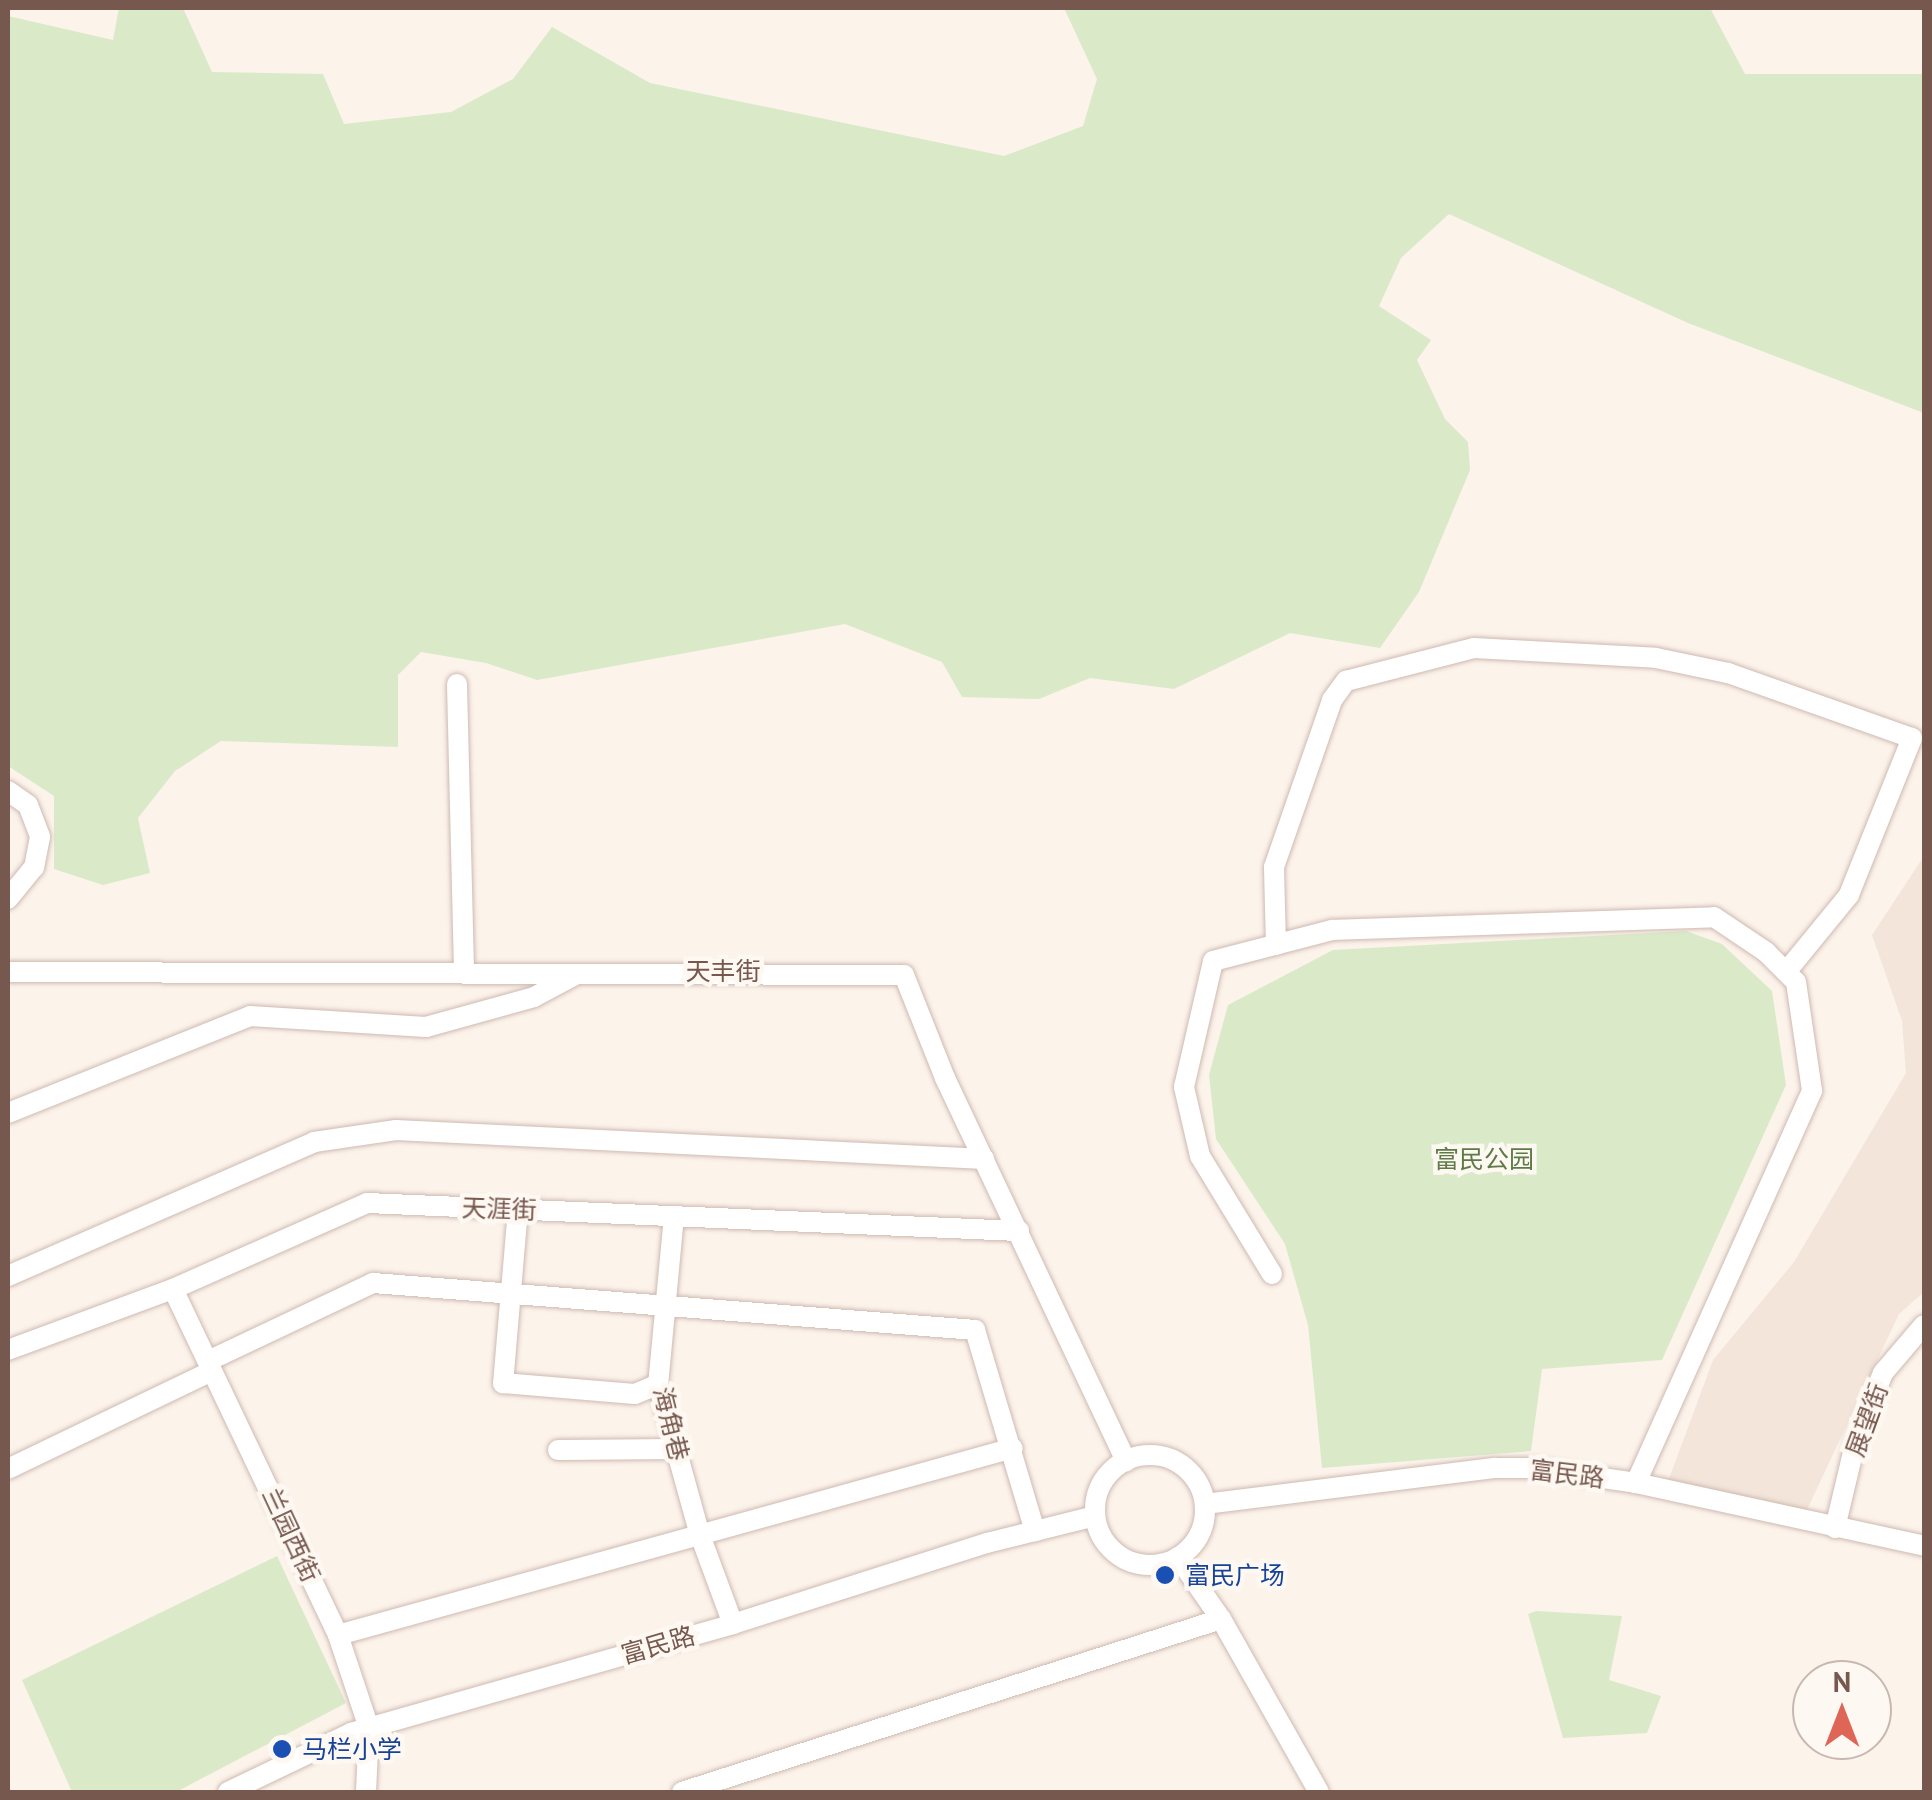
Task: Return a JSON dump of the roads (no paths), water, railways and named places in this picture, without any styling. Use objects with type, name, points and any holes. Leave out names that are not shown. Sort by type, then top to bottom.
[{"type":"street","points":[[1276,945],[1274,867],[1332,700],[1346,680],[1474,648],[1656,658],[1728,673],[1912,738],[1849,895],[1786,972]]},
{"type":"street","points":[[457,684],[464,971]]},
{"type":"street","points":[[8,791],[28,805],[40,838],[34,867],[8,899]]},
{"type":"street","points":[[1272,1274],[1200,1156],[1184,1087],[1214,961],[1332,930],[1714,917],[1766,952],[1796,982],[1812,1091],[1636,1484]]},
{"type":"street","points":[[8,1113],[250,1016],[426,1027],[534,997],[583,971]]},
{"type":"street","name":"天丰街","points":[[8,972],[904,974],[945,1078],[1126,1461]]},
{"type":"street","points":[[8,1276],[314,1142],[396,1130],[984,1158]]},
{"type":"street","name":"天涯街","points":[[8,1350],[173,1288],[367,1203],[1019,1231]]},
{"type":"street","points":[[518,1209],[503,1384],[635,1394],[658,1384]]},
{"type":"street","name":"海角巷","points":[[674,1216],[658,1384],[700,1535],[733,1624]]},
{"type":"street","points":[[8,1469],[373,1283],[975,1330],[1035,1531]]},
{"type":"street","name":"兰园西街","points":[[173,1288],[338,1635],[369,1728],[366,1792]]},
{"type":"street","name":"展望街","points":[[1835,1528],[1855,1444],[1883,1373],[1924,1325]]},
{"type":"street","points":[[338,1635],[1013,1448]]},
{"type":"street","points":[[558,1450],[676,1449]]},
{"type":"street","points":[[1160,1456],[1177,1462],[1191,1472],[1206,1504],[1200,1535],[1178,1557],[1163,1564],[1130,1561],[1104,1540],[1094,1516],[1100,1488],[1126,1461],[1160,1456]]},
{"type":"street","name":"富民路","points":[[1206,1504],[1496,1468],[1571,1471],[1924,1546]]},
{"type":"street","name":"富民路","points":[[228,1792],[369,1728],[1094,1516]]},
{"type":"street","points":[[1178,1557],[1221,1620],[1319,1792]]},
{"type":"street","points":[[682,1792],[1221,1620]]},
{"type":"place","name":"富民广场","points":[[1165,1575]]},
{"type":"place","name":"马栏小学","points":[[282,1749]]},
{"type":"park label","name":"富民公园","points":[[1484,1159]]}]
